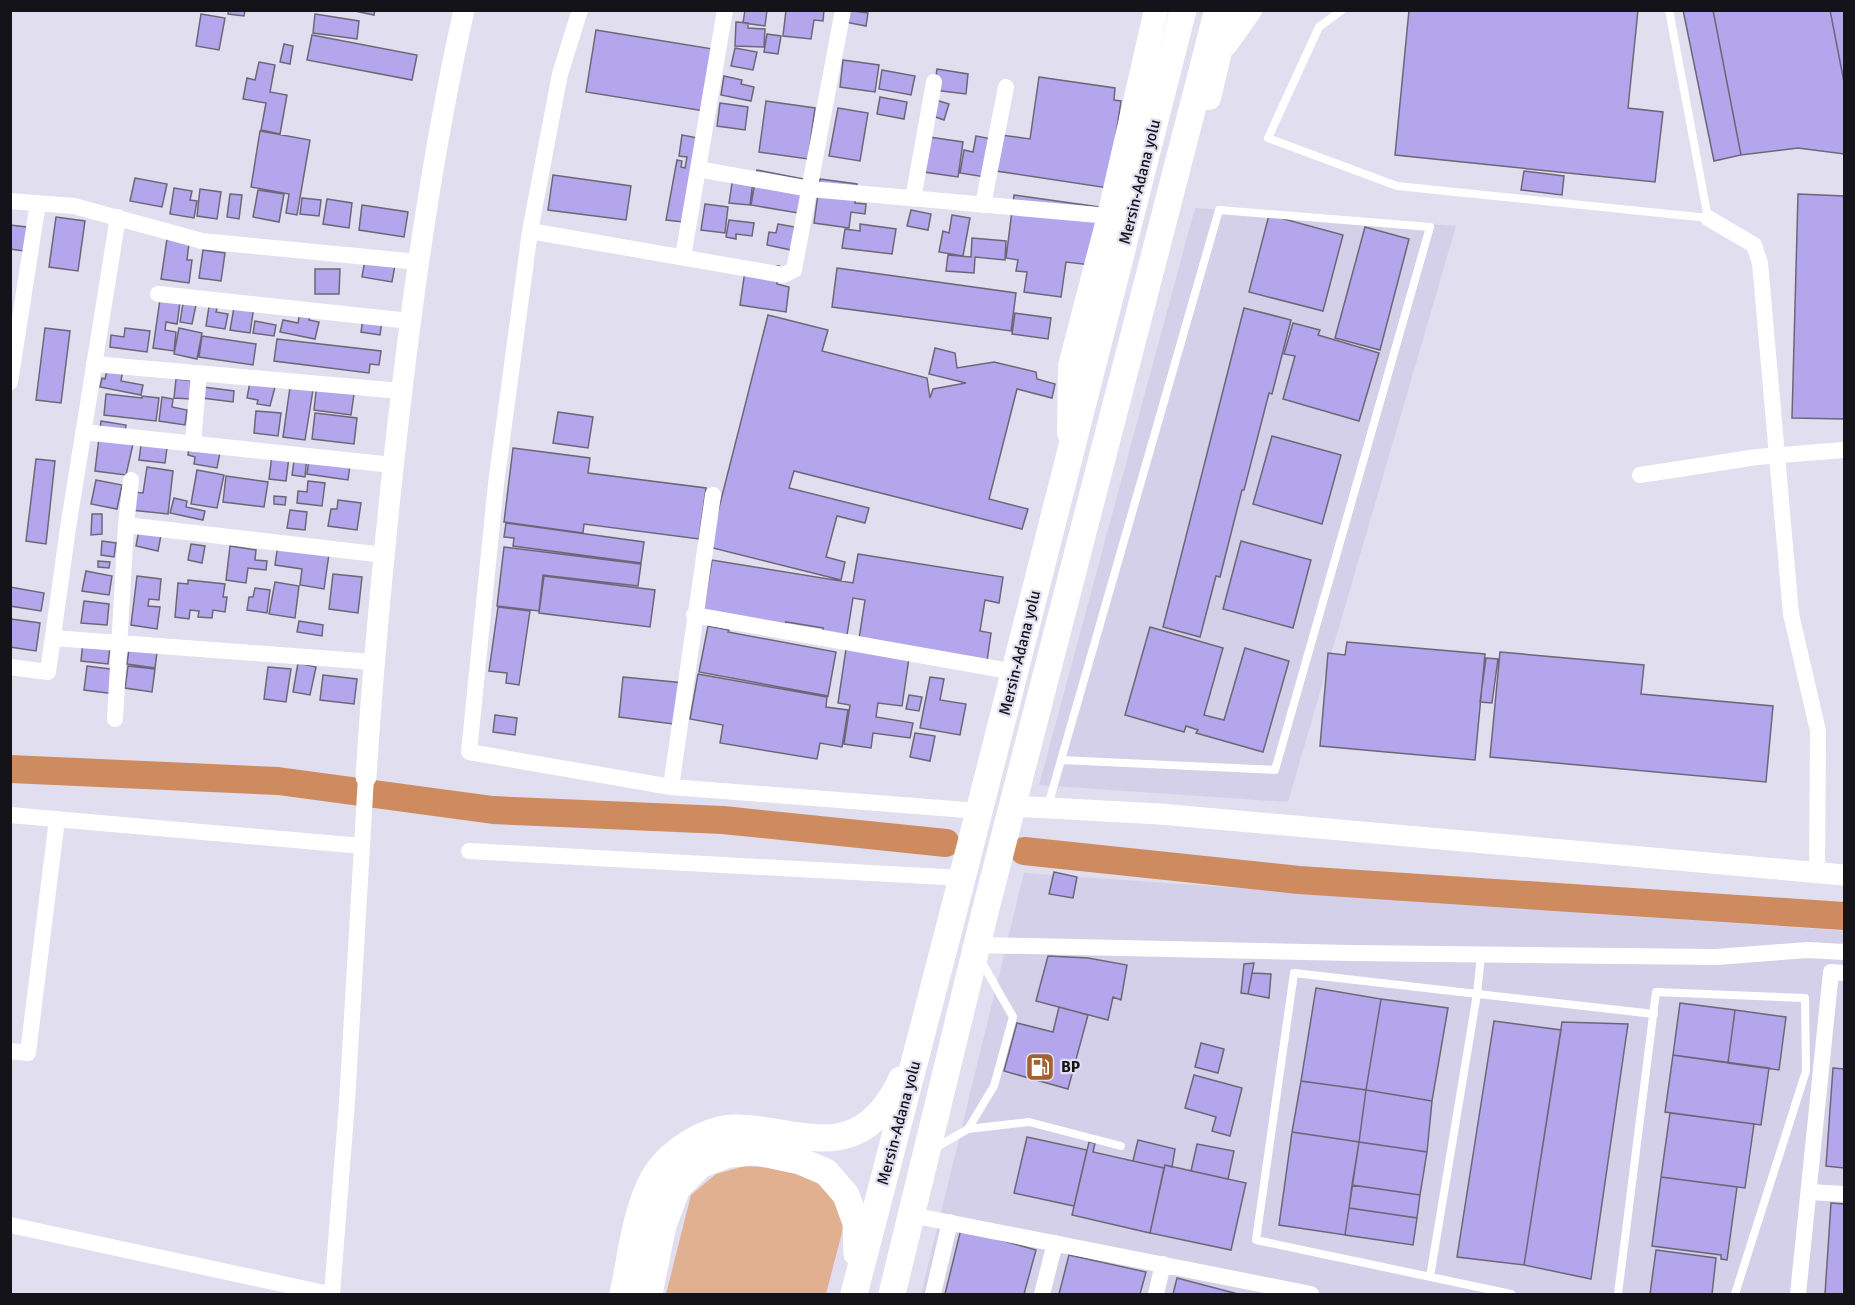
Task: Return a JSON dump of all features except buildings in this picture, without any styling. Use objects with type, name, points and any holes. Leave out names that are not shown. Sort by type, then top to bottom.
[{"type":"highway","name":"Mersin-Adana yolu","points":[[854,1294],[960,888],[1183,10]]},
{"type":"highway","name":"Mersin-Adana yolu","points":[[892,1294],[976,948],[1099,468],[1223,14]]},
{"type":"highway","points":[[623,1294],[640,1213],[653,1179],[677,1150],[704,1136],[733,1128],[830,1139],[853,1135],[877,1118],[898,1090],[917,1036],[960,888]]},
{"type":"highway","points":[[649,1294],[663,1225],[677,1188],[700,1165],[729,1154],[757,1152],[800,1161],[826,1172],[846,1195],[856,1223],[857,1254],[848,1294]]},
{"type":"main road","points":[[1069,460],[1070,366],[1109,216],[1156,10]]},
{"type":"main road","points":[[1221,51],[1251,10]]},
{"type":"main road","points":[[1099,468],[1145,345],[1221,51],[1223,14]]},
{"type":"street","points":[[10,1225],[330,1294],[347,1102],[373,662],[393,465],[418,262],[447,86],[464,10]]},
{"type":"street","points":[[580,10],[560,74],[530,231],[496,484],[469,752],[671,787],[979,811]]},
{"type":"street","points":[[683,257],[724,10]]},
{"type":"street","points":[[530,231],[783,276],[794,270],[843,10]]},
{"type":"street","points":[[913,199],[934,82]]},
{"type":"street","points":[[983,205],[1006,87]]},
{"type":"street","points":[[698,169],[810,189],[1109,216]]},
{"type":"street","points":[[10,201],[74,206],[202,241],[418,262]]},
{"type":"street","points":[[10,382],[38,203]]},
{"type":"street","points":[[10,667],[48,672],[83,432],[118,217]]},
{"type":"street","points":[[1708,218],[1754,244],[1760,262],[1791,614],[1818,731],[1817,872]]},
{"type":"street","points":[[158,294],[410,321]]},
{"type":"street","points":[[94,364],[401,391]]},
{"type":"street","points":[[193,444],[199,374]]},
{"type":"street","points":[[83,432],[393,465]]},
{"type":"street","points":[[1640,475],[1776,455],[1845,450]]},
{"type":"street","points":[[115,719],[126,525],[131,480]]},
{"type":"street","points":[[671,787],[713,495]]},
{"type":"street","points":[[126,525],[384,555]]},
{"type":"street","points":[[694,616],[1014,672]]},
{"type":"street","points":[[53,638],[373,662]]},
{"type":"street","points":[[1012,806],[1160,814],[1845,875]]},
{"type":"street","points":[[10,815],[362,846]]},
{"type":"street","points":[[10,1051],[28,1053],[57,819]]},
{"type":"street","points":[[469,851],[960,888]]},
{"type":"street","points":[[976,948],[1716,957],[1808,950],[1845,952]]},
{"type":"street","points":[[1798,1294],[1831,972],[1845,974]]},
{"type":"street","points":[[1809,1192],[1845,1194]]},
{"type":"street","points":[[911,1215],[1163,1264],[1270,1290],[1311,1294]]},
{"type":"street","points":[[933,1294],[950,1222]]},
{"type":"street","points":[[1042,1294],[1054,1243]]},
{"type":"street","points":[[1156,1294],[1163,1264]]},
{"type":"lane","points":[[1342,10],[1319,27],[1268,138],[1397,186],[1708,218],[1669,10]]},
{"type":"lane","points":[[1048,808],[1220,210],[1430,227],[1275,770],[1062,760]]},
{"type":"lane","points":[[968,1129],[994,1086],[1013,1017],[976,948]]},
{"type":"lane","points":[[1430,1277],[1477,994],[1481,955]]},
{"type":"lane","points":[[1511,1294],[1256,1240],[1294,973],[1653,1014]]},
{"type":"lane","points":[[1618,1294],[1656,992],[1805,998],[1806,1071],[1736,1294]]},
{"type":"lane","points":[[926,1153],[968,1129],[1029,1122],[1121,1146]]},
{"type":"shaded area","points":[[1195,208],[1456,226],[1288,802],[1039,785]]},
{"type":"shaded area","points":[[1024,873],[1844,931],[1844,1294],[921,1294]]},
{"type":"shaded area","points":[[745,1166],[790,1169],[830,1187],[845,1221],[826,1294],[666,1294],[691,1195],[716,1174]]},
{"type":"waterway","points":[[10,769],[278,781],[493,810],[723,820],[946,843]]},
{"type":"waterway","points":[[1024,851],[1299,880],[1844,916]]},
{"type":"place","name":"BP","points":[[1040,1067]]}]
